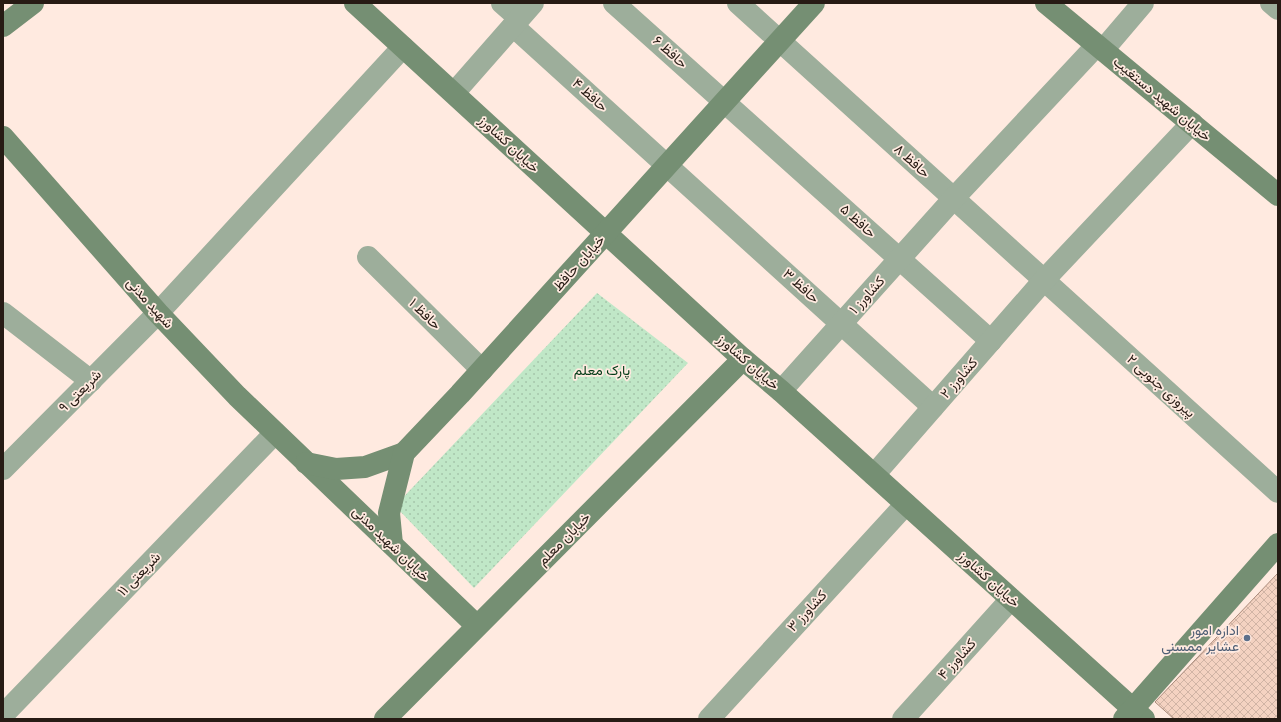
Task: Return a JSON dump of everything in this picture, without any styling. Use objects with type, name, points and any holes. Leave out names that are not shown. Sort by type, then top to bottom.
[{"type":"street","points":[[3,26],[33,3]]},
{"type":"street","name":"خیایان کشاورز","points":[[355,3],[743,359],[781,391],[1011,599],[1134,716]]},
{"type":"street","name":"حافظ ۴","points":[[502,3],[521,16],[668,165]]},
{"type":"street","name":"حافظ ۶","points":[[614,3],[725,102]]},
{"type":"street","name":"حافظ ۸","points":[[738,3],[1044,280]]},
{"type":"street","name":"خیابان حافظ","points":[[392,544],[389,513],[404,453],[482,370],[814,3]]},
{"type":"street","name":"خیایان شهید دستغیب","points":[[1046,3],[1278,195]]},
{"type":"street","name":"کشاورز ۱","points":[[781,391],[954,198],[1143,3]]},
{"type":"street","points":[[1270,3],[1278,9]]},
{"type":"street","points":[[454,93],[521,16]]},
{"type":"street","name":"شریعتی ۹","points":[[3,470],[158,313],[404,47]]},
{"type":"street","name":"حافظ ۵","points":[[725,102],[991,341]]},
{"type":"street","name":"کشاورز ۲","points":[[874,475],[1044,280],[1192,123]]},
{"type":"street","name":"شهید مدنی","points":[[3,136],[158,313],[236,396],[305,463]]},
{"type":"street","name":"حافظ ۳","points":[[668,165],[933,407]]},
{"type":"street","name":"حافظ ۱","points":[[368,257],[482,370]]},
{"type":"street","name":"پیروزی جنوبی ۲","points":[[1044,280],[1278,492]]},
{"type":"street","points":[[3,313],[91,381]]},
{"type":"street","name":"خیابان معلم","points":[[385,719],[743,359]]},
{"type":"street","name":"شریعتی ۱۱","points":[[3,715],[274,433]]},
{"type":"street","points":[[305,463],[336,469],[365,467],[404,453]]},
{"type":"street","name":"خیابان شهید مدنی","points":[[305,463],[477,626]]},
{"type":"street","name":"کشاورز ۳","points":[[709,719],[906,504]]},
{"type":"street","points":[[1134,716],[1278,544]]},
{"type":"street","name":"کشاورز ۴","points":[[904,719],[1011,599]]},
{"type":"green space","name":"پارک معلم","points":[[597,293],[688,363],[474,588],[395,506]]},
{"type":"building","name":"اداره امور عشایر ممسنی","points":[[1278,573],[1278,719],[1174,719],[1155,702]]},
{"type":"place","name":"اداره امور عشایر ممسنی","points":[[1247,638]]}]
